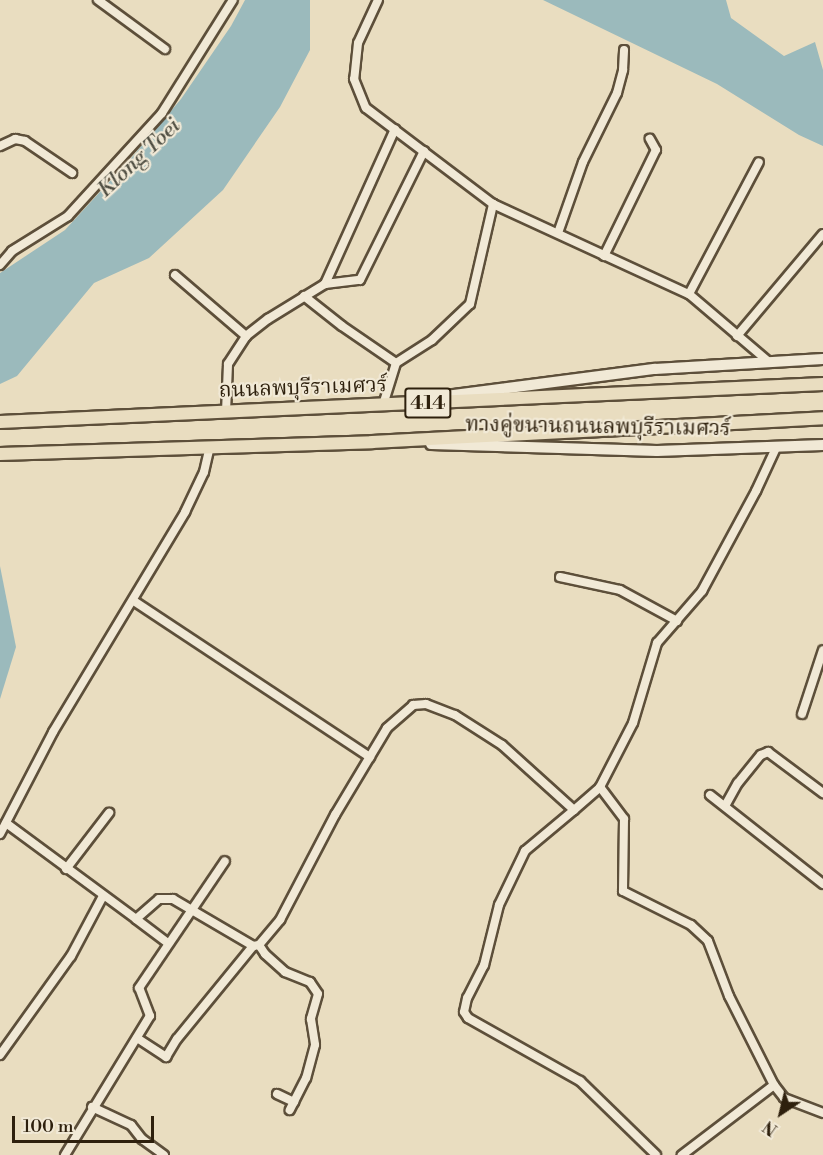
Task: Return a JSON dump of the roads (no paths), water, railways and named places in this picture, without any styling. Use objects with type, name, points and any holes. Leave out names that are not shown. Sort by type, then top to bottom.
[{"type":"main road","name":"ทางคู่ขนานถนนลพบุรีราเมศวร์","points":[[383,405],[656,369],[823,358]]},
{"type":"main road","name":"ถนนลพบุรีราเมศวร์","points":[[0,422],[823,384]]},
{"type":"main road","name":"414","points":[[0,454],[372,442],[823,418]]},
{"type":"main road","name":"ทางคู่ขนานถนนลพบุรีราเมศวร์","points":[[372,442],[657,451],[823,444]]},
{"type":"street","points":[[98,0],[165,49]]},
{"type":"street","points":[[0,265],[12,251],[68,216],[81,204],[162,113],[233,0]]},
{"type":"street","points":[[378,0],[358,43],[354,79],[366,108],[494,204],[689,294],[769,362]]},
{"type":"street","points":[[558,233],[583,162],[617,93],[623,70],[624,50]]},
{"type":"street","points":[[325,284],[395,129]]},
{"type":"street","points":[[0,146],[15,139],[25,141],[72,173]]},
{"type":"street","points":[[604,256],[656,150],[650,139]]},
{"type":"street","points":[[226,412],[228,364],[246,336],[325,284],[360,280],[424,151]]},
{"type":"street","points":[[689,294],[759,162]]},
{"type":"street","points":[[383,405],[396,363],[432,340],[470,304],[494,204]]},
{"type":"street","points":[[737,336],[823,234]]},
{"type":"street","points":[[175,275],[246,336]]},
{"type":"street","points":[[304,296],[342,326],[396,363]]},
{"type":"street","points":[[0,834],[53,732],[134,601],[162,548],[185,512],[204,472],[210,447]]},
{"type":"street","points":[[656,1155],[580,1081],[468,1018],[464,1012],[467,998],[484,965],[498,905],[525,851],[600,787],[633,723],[657,643],[702,591],[756,491],[776,447]]},
{"type":"street","points":[[560,577],[620,590],[677,621]]},
{"type":"street","points":[[134,601],[370,757]]},
{"type":"street","points":[[802,714],[823,650]]},
{"type":"street","points":[[137,1038],[166,1057],[177,1039],[280,920],[387,728],[413,705],[426,704],[455,715],[502,745],[574,810]]},
{"type":"street","points":[[725,806],[746,773],[761,755],[768,752],[823,793]]},
{"type":"street","points":[[600,787],[624,819],[623,891],[691,925],[708,941],[729,996],[774,1085],[784,1098],[823,1113]]},
{"type":"street","points":[[710,795],[823,885]]},
{"type":"street","points":[[66,868],[109,813]]},
{"type":"street","points":[[6,823],[168,943]]},
{"type":"street","points":[[65,1155],[92,1107],[150,1016],[140,988],[225,861]]},
{"type":"street","points":[[0,1055],[71,956],[103,896]]},
{"type":"street","points":[[136,919],[159,899],[173,899],[256,945],[285,972],[310,982],[318,994],[311,1019],[315,1045],[306,1078],[292,1106],[278,1094]]},
{"type":"street","points":[[682,1155],[774,1085]]},
{"type":"street","points":[[92,1107],[131,1125],[142,1139],[164,1155]]},
{"type":"water","name":"Klong Toei","points":[[245,0],[310,0],[310,50],[280,107],[223,190],[149,258],[94,283],[17,376],[0,384],[0,273],[65,230],[132,157],[181,99],[231,26]]},
{"type":"water","points":[[543,0],[726,0],[731,18],[784,56],[815,42],[823,70],[823,146],[799,135],[717,84]]},
{"type":"water","points":[[0,566],[16,647],[0,699]]}]
